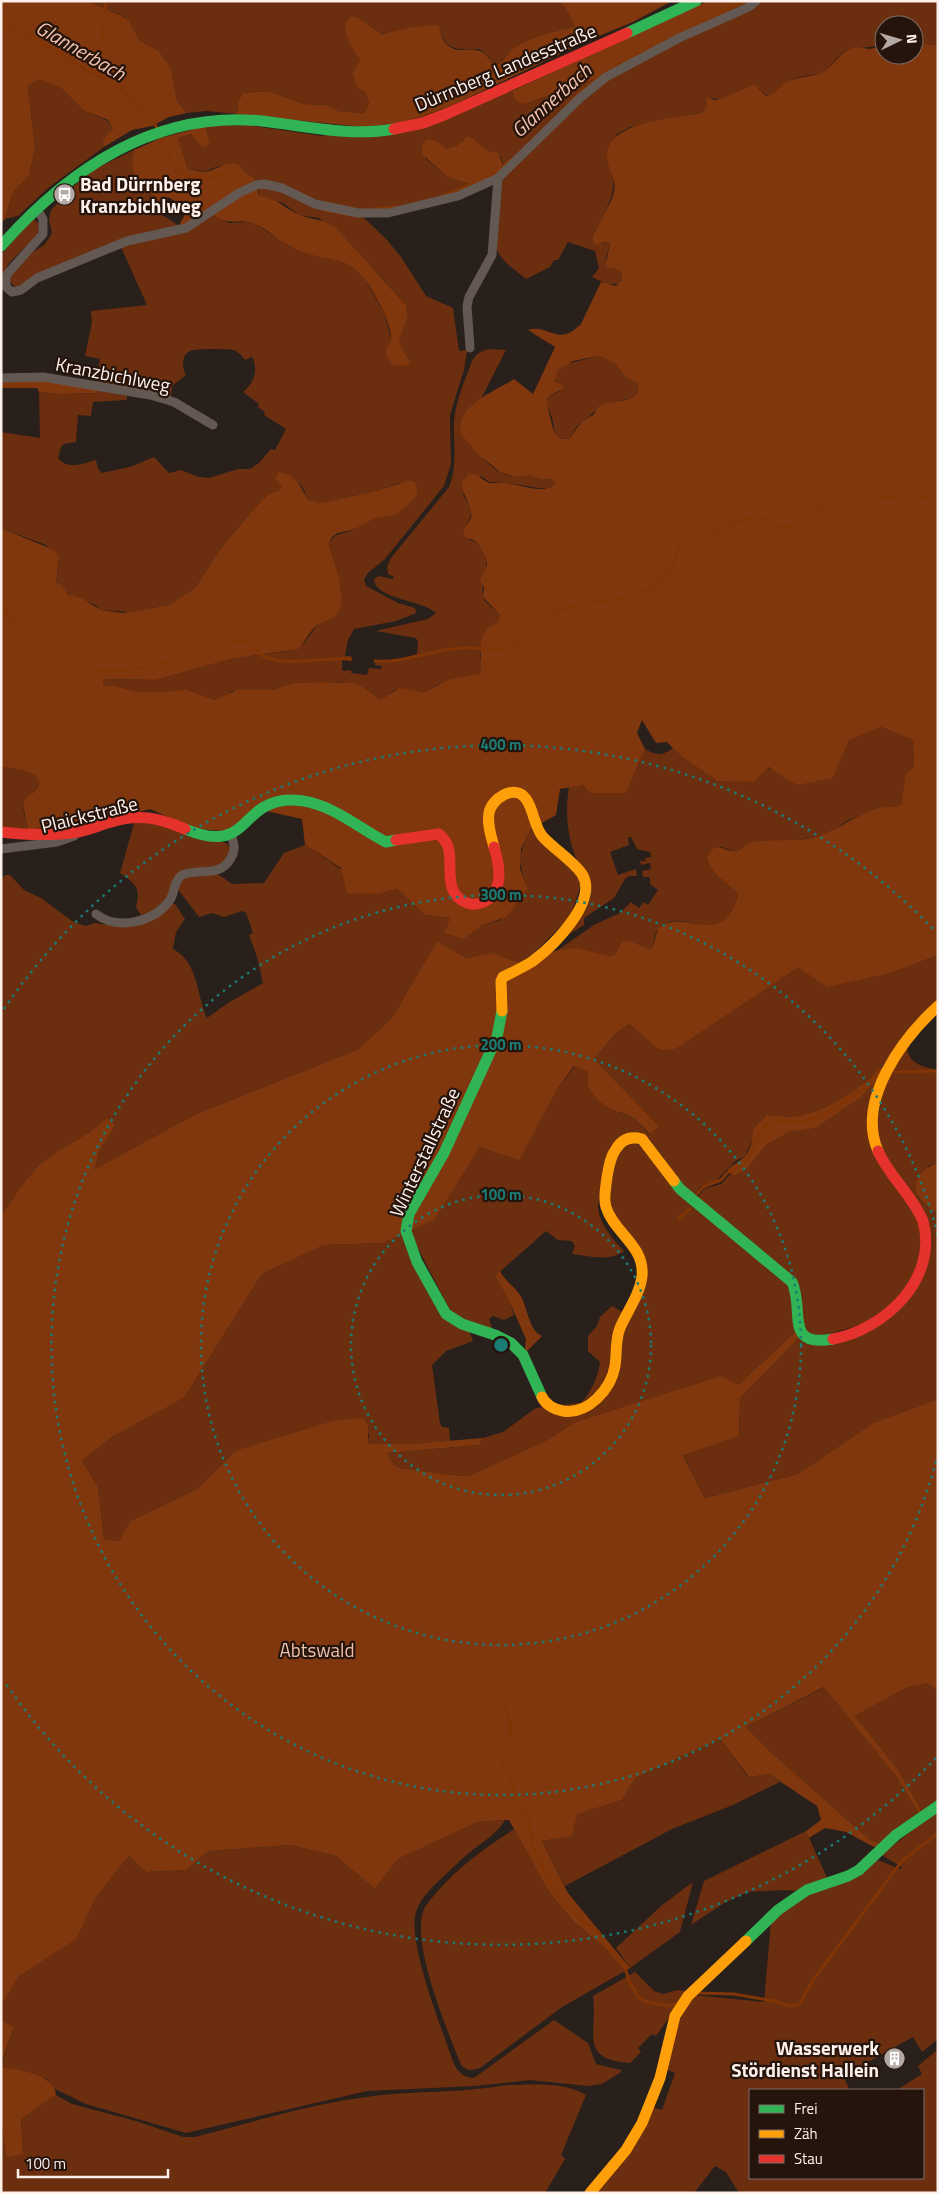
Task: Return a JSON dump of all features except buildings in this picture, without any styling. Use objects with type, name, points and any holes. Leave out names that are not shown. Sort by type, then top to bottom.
[{"type":"street","name":"Dürrnberg Landesstraße","points":[[1,246],[37,209],[78,174],[103,158],[157,133],[195,122],[224,119],[259,121],[339,133],[366,133],[413,125],[435,118],[516,84],[696,1]]},
{"type":"street","points":[[37,209],[43,219],[43,234],[8,273],[6,287],[12,292],[21,290],[37,278],[127,241],[186,228],[239,193],[256,185],[264,184],[282,188],[315,204],[358,213],[388,213],[458,196],[498,178],[580,98],[606,77],[637,59],[749,7],[756,1]]},
{"type":"street","points":[[470,348],[467,306],[469,296],[492,255],[498,178]]},
{"type":"street","name":"Kranzbichlweg","points":[[1,378],[43,377],[150,395],[174,402],[213,425]]},
{"type":"street","name":"Winterstallstraße","points":[[231,835],[264,807],[277,800],[291,799],[337,812],[386,842],[439,834],[446,840],[448,846],[449,876],[454,892],[466,902],[482,904],[495,893],[501,875],[490,836],[489,812],[500,796],[514,792],[526,798],[541,836],[582,874],[585,880],[586,896],[583,904],[568,925],[541,955],[520,969],[503,977],[500,981],[502,1014],[491,1053],[444,1153],[409,1214],[406,1226],[407,1240],[411,1250],[435,1298],[446,1314],[462,1324],[511,1342],[523,1355],[545,1403],[564,1411],[583,1407],[592,1402],[605,1390],[615,1365],[620,1326],[640,1286],[642,1275],[641,1259],[634,1247],[614,1224],[605,1200],[608,1168],[612,1155],[617,1146],[627,1138],[637,1137],[645,1141],[680,1190],[792,1282],[798,1296],[800,1332],[807,1339],[817,1341],[832,1339],[864,1328],[890,1315],[906,1300],[920,1277],[926,1261],[928,1240],[926,1230],[912,1199],[877,1150],[874,1121],[879,1094],[889,1065],[911,1035],[938,1006]]},
{"type":"street","name":"Plaickstraße","points":[[1,849],[80,831],[129,817],[144,816],[160,819],[202,835],[217,837],[231,835]]},
{"type":"street","name":"Plaickstraße","points":[[1,832],[52,838]]},
{"type":"street","points":[[96,914],[105,920],[118,923],[135,922],[151,916],[170,899],[175,884],[182,875],[212,872],[226,865],[234,850],[231,835]]},
{"type":"street","points":[[590,2193],[626,2150],[642,2123],[664,2063],[675,2016],[692,1992],[760,1925],[791,1900],[807,1890],[848,1876],[859,1870],[896,1835],[938,1806]]},
{"type":"shaded area","points":[[89,1],[559,1],[566,9],[575,27],[545,34],[523,42],[515,47],[501,62],[493,66],[489,57],[479,49],[460,49],[449,45],[445,42],[440,29],[423,27],[396,33],[380,33],[357,17],[347,20],[347,34],[360,59],[369,103],[364,113],[338,111],[326,105],[304,104],[268,91],[243,93],[238,102],[237,114],[207,111],[187,113],[177,101],[171,68],[159,51],[139,40],[127,18]]},
{"type":"shaded area","points":[[760,1],[938,1],[938,45],[924,44],[924,15],[874,15],[874,46],[856,48],[840,54],[829,68],[823,72],[792,80],[767,96],[752,85],[720,99],[707,98],[707,109],[703,112],[630,127],[617,134],[607,162],[613,181],[611,198],[595,231],[601,244],[610,243],[606,259],[622,273],[622,281],[620,284],[606,284],[592,277],[599,268],[595,251],[568,242],[558,260],[554,260],[550,267],[526,279],[509,265],[496,248],[502,182],[505,173],[579,101],[608,78]]},
{"type":"shaded area","points":[[40,78],[61,88],[84,111],[108,121],[113,129],[104,140],[104,147],[48,188],[18,216],[5,219],[13,192],[29,176],[35,148],[28,86]]},
{"type":"shaded area","points":[[598,78],[504,167],[501,157],[480,147],[475,140],[464,139],[456,146],[425,158],[447,177],[476,186],[401,208],[376,210],[337,206],[275,188],[219,166],[203,172],[192,169],[188,170],[178,138],[191,134],[201,146],[210,142],[205,126],[248,125],[322,136],[512,91],[530,102]]},
{"type":"shaded area","points":[[134,150],[132,159],[135,175],[144,188],[164,203],[159,213],[181,227],[147,232],[17,287],[14,286],[10,281],[12,273],[30,254],[44,245],[52,233],[49,219],[51,210],[87,173]]},
{"type":"shaded area","points":[[265,187],[363,217],[387,240],[401,257],[426,296],[453,308],[459,351],[467,350],[464,370],[450,415],[451,464],[444,486],[385,559],[368,573],[364,580],[366,586],[398,603],[415,608],[416,613],[396,621],[354,629],[348,640],[345,656],[351,656],[350,667],[350,661],[342,660],[342,671],[351,670],[351,673],[367,675],[369,668],[381,669],[382,666],[375,665],[376,660],[397,660],[417,654],[418,642],[416,638],[376,631],[428,619],[436,613],[421,605],[391,596],[376,586],[374,579],[378,576],[393,579],[394,577],[388,574],[387,567],[391,558],[449,487],[454,463],[455,413],[472,361],[482,351],[491,349],[506,350],[481,399],[474,403],[465,438],[498,471],[513,476],[528,475],[551,479],[555,483],[548,488],[538,488],[489,482],[481,476],[463,494],[471,511],[468,523],[464,528],[470,540],[477,542],[486,558],[486,570],[482,575],[483,597],[500,615],[500,619],[480,655],[483,669],[481,673],[439,684],[424,692],[396,689],[379,699],[363,687],[340,682],[292,683],[273,690],[232,691],[227,696],[215,700],[185,689],[166,692],[139,692],[103,685],[103,681],[106,679],[156,680],[231,659],[293,650],[304,643],[319,623],[337,614],[341,589],[329,544],[331,540],[369,520],[393,514],[407,506],[400,483],[379,490],[321,503],[308,498],[299,483],[285,474],[279,482],[281,485],[280,490],[269,493],[251,512],[219,551],[195,588],[169,605],[129,612],[101,610],[94,604],[72,597],[56,582],[59,561],[46,545],[1,528],[1,432],[40,438],[39,392],[59,394],[97,393],[100,389],[127,396],[127,400],[93,402],[91,416],[78,415],[76,442],[64,444],[61,447],[58,458],[62,462],[76,465],[96,460],[98,469],[102,473],[130,467],[154,457],[169,473],[181,470],[199,477],[209,478],[238,469],[250,469],[259,463],[271,449],[275,450],[286,429],[264,415],[265,412],[258,407],[259,404],[243,392],[253,380],[254,362],[252,357],[245,360],[239,353],[233,350],[198,349],[187,353],[183,362],[186,375],[172,386],[171,398],[96,383],[100,359],[85,356],[92,322],[91,311],[147,305],[121,247],[213,215],[229,223],[246,222],[256,224],[290,247],[333,259],[348,265],[362,274],[384,313],[391,338],[390,345],[388,346],[409,359],[399,342],[408,314],[406,305],[380,276],[319,218],[299,215],[283,203],[259,196],[258,189]]},
{"type":"shaded area","points":[[31,220],[35,220],[40,225],[37,235],[9,263],[1,279],[1,255]]},
{"type":"shaded area","points":[[599,356],[614,363],[627,378],[637,383],[636,394],[631,398],[603,405],[577,426],[569,439],[559,437],[555,433],[547,405],[550,396],[560,391],[555,378],[558,370],[566,364]]},
{"type":"shaded area","points":[[881,727],[913,740],[914,766],[905,777],[901,806],[876,808],[847,821],[829,833],[810,838],[779,842],[751,842],[734,851],[721,847],[707,857],[708,862],[719,877],[737,892],[737,897],[732,910],[724,920],[716,924],[670,922],[657,930],[653,947],[649,949],[628,940],[622,943],[615,954],[610,956],[558,950],[594,925],[620,913],[631,902],[639,908],[644,902],[648,905],[658,890],[650,884],[650,877],[643,877],[642,871],[651,869],[650,863],[641,865],[640,861],[646,861],[645,858],[651,857],[650,852],[637,849],[631,837],[628,837],[629,845],[610,852],[618,875],[636,869],[637,876],[629,876],[625,879],[614,898],[584,918],[584,925],[568,935],[582,916],[591,894],[589,880],[577,860],[569,833],[567,805],[569,787],[584,785],[626,793],[645,749],[659,754],[666,753],[673,748],[680,755],[833,778],[849,739]]},
{"type":"shaded area","points":[[1,767],[27,772],[37,779],[39,784],[36,790],[27,797],[24,804],[24,814],[28,830],[1,828]]},
{"type":"shaded area","points":[[135,820],[226,843],[230,847],[230,853],[222,865],[191,872],[155,909],[141,915],[136,907],[138,895],[136,887],[120,873]]},
{"type":"shaded area","points":[[531,829],[541,842],[576,873],[581,885],[570,917],[522,965],[491,953],[466,958],[437,941],[392,1018],[357,1050],[194,1115],[95,1169],[99,1151],[116,1125],[107,1118],[39,1165],[1,1216],[1,880],[5,875],[10,875],[24,890],[41,898],[72,921],[85,926],[96,923],[120,927],[170,904],[175,904],[185,919],[176,932],[173,949],[188,962],[196,980],[207,1018],[228,1003],[263,983],[257,957],[249,935],[253,933],[246,913],[242,911],[224,917],[212,913],[199,917],[177,888],[184,878],[218,874],[232,884],[264,883],[284,853],[305,845],[378,894],[397,889],[425,915],[450,918],[464,939],[481,926],[500,920],[528,889],[520,859]]},
{"type":"shaded area","points":[[938,955],[938,1002],[893,1055],[859,1087],[840,1100],[820,1110],[793,1117],[767,1115],[753,1129],[753,1138],[745,1156],[734,1162],[716,1181],[700,1187],[693,1198],[648,1137],[622,1137],[604,1183],[598,1207],[604,1225],[624,1251],[606,1257],[572,1254],[575,1246],[572,1241],[558,1240],[546,1231],[495,1276],[510,1303],[514,1315],[504,1320],[493,1316],[489,1319],[493,1331],[453,1316],[409,1231],[434,1219],[480,1147],[556,1091],[575,1066],[588,1072],[620,1113],[634,1118],[649,1134],[659,1126],[594,1059],[616,1033],[629,1024],[659,1050],[710,1025],[798,966],[894,972]]},
{"type":"shaded area","points":[[907,1047],[910,1057],[918,1064],[938,1070],[938,1162],[928,1166],[918,1197],[928,1208],[938,1212],[938,1399],[873,1423],[798,1474],[705,1498],[683,1454],[739,1436],[740,1398],[799,1338],[805,1343],[895,1314],[932,1243],[884,1160],[876,1129],[884,1085]]},
{"type":"shaded area","points":[[882,1075],[871,1134],[915,1209],[925,1250],[907,1294],[873,1321],[815,1338],[803,1328],[800,1292],[696,1199],[704,1189],[721,1184],[731,1173],[734,1176],[748,1168],[766,1145],[789,1132],[816,1128],[860,1098]]},
{"type":"shaded area","points":[[631,1143],[641,1145],[791,1286],[796,1331],[738,1385],[620,1408],[575,1422],[549,1439],[471,1475],[461,1476],[399,1468],[394,1465],[387,1453],[479,1445],[483,1438],[503,1432],[536,1408],[597,1401],[620,1340],[646,1280],[608,1199],[618,1152]]},
{"type":"shaded area","points":[[403,1234],[432,1298],[469,1330],[473,1341],[446,1351],[432,1365],[440,1423],[442,1427],[449,1428],[450,1441],[410,1444],[368,1444],[369,1434],[235,1451],[197,1489],[130,1521],[119,1541],[104,1539],[98,1487],[82,1461],[112,1437],[184,1398],[262,1274],[324,1245],[383,1243]]},
{"type":"shaded area","points":[[612,1306],[624,1313],[613,1357],[601,1389],[580,1404],[593,1385],[598,1374],[600,1362],[588,1351],[588,1336],[597,1326],[600,1317]]},
{"type":"shaded area","points":[[927,1683],[938,1692],[938,1803],[922,1812],[899,1771],[855,1716],[906,1688]]},
{"type":"shaded area","points":[[825,1687],[896,1776],[919,1814],[883,1844],[870,1840],[772,1753],[746,1727]]},
{"type":"shaded area","points":[[720,1739],[748,1777],[769,1774],[780,1782],[733,1805],[672,1829],[565,1886],[542,1841],[571,1836],[576,1814],[622,1800],[635,1778]]},
{"type":"shaded area","points":[[938,1810],[938,2039],[922,2052],[913,2037],[843,2076],[850,2089],[749,2089],[749,2179],[924,2179],[924,2089],[899,2089],[922,2074],[918,2066],[938,2049],[938,2193],[739,2193],[726,2172],[715,2166],[694,2193],[595,2193],[652,2107],[662,2110],[675,2073],[665,2069],[675,2028],[694,1995],[764,2002],[771,1921],[784,1908],[878,1860],[900,1869],[902,1867],[881,1855]]},
{"type":"shaded area","points":[[505,1820],[493,1834],[463,1858],[433,1886],[421,1901],[416,1912],[416,1943],[426,1984],[452,2059],[460,2073],[474,2078],[554,2020],[588,2043],[596,2064],[621,2070],[621,2072],[602,2084],[588,2086],[530,2080],[475,2086],[367,2091],[186,2133],[86,2104],[55,2089],[47,2079],[1,2066],[14,2027],[1,2020],[1,2007],[18,1977],[75,1939],[95,1899],[129,1856],[148,1872],[186,1870],[209,1851],[290,1845],[336,1856],[375,1889],[398,1859],[478,1822]]},
{"type":"shaded area","points":[[514,1829],[549,1892],[573,1921],[603,1946],[625,1971],[562,2007],[480,2068],[469,2070],[461,2065],[439,2009],[425,1962],[421,1922],[425,1907],[454,1874]]},
{"type":"shaded area","points":[[806,1831],[828,1880],[798,1891],[748,1892],[724,1903],[691,1925],[704,1881]]},
{"type":"shaded area","points":[[693,1882],[680,1932],[630,1968],[616,1948],[661,1906]]},
{"type":"shaded area","points":[[635,1972],[654,1991],[663,1994],[677,1990],[688,1991],[656,2036],[652,2034],[638,2048],[641,2052],[630,2063],[614,2061],[603,2056],[597,2050],[594,2042],[593,1996]]},
{"type":"shaded area","points":[[537,2084],[558,2086],[586,2095],[561,2155],[565,2159],[545,2193],[1,2193],[1,2118],[6,2158],[23,2155],[21,2119],[56,2095],[72,2104],[136,2121],[183,2137],[195,2137],[338,2101],[396,2094],[469,2090],[507,2085]]},
{"type":"green space","points":[[1,1],[89,1],[128,19],[139,40],[159,51],[171,68],[177,101],[187,113],[169,117],[152,126],[132,130],[104,147],[103,140],[113,129],[108,120],[84,111],[61,88],[39,79],[28,86],[35,148],[29,176],[13,192],[5,219],[1,223]]},
{"type":"green space","points":[[559,1],[672,1],[633,22],[594,38],[453,105],[404,122],[362,127],[237,114],[238,102],[243,93],[268,91],[304,104],[326,105],[338,111],[364,113],[369,103],[366,92],[357,87],[353,73],[360,59],[346,32],[347,22],[350,17],[357,17],[383,34],[413,27],[436,25],[439,27],[444,41],[450,47],[482,52],[494,66],[523,42],[545,34],[575,27],[566,9]]},
{"type":"green space","points":[[708,1],[751,1],[652,47],[598,78],[530,102],[522,104],[516,100],[512,91]]},
{"type":"green space","name":"Abtswald","points":[[924,44],[938,45],[938,955],[894,972],[827,987],[798,967],[675,1049],[659,1050],[629,1024],[616,1033],[594,1059],[659,1126],[650,1134],[634,1118],[607,1107],[598,1100],[588,1087],[588,1072],[574,1066],[556,1091],[519,1160],[480,1147],[434,1220],[383,1243],[324,1245],[262,1274],[184,1398],[112,1437],[82,1461],[98,1487],[104,1539],[119,1541],[130,1521],[197,1489],[235,1451],[333,1421],[359,1418],[365,1420],[368,1425],[368,1444],[410,1444],[483,1438],[479,1445],[387,1453],[394,1465],[399,1468],[461,1476],[471,1475],[549,1439],[575,1422],[722,1376],[738,1385],[796,1331],[799,1338],[740,1398],[739,1436],[683,1455],[705,1498],[798,1474],[873,1423],[938,1399],[938,1692],[927,1683],[906,1688],[855,1716],[899,1771],[922,1812],[919,1814],[896,1776],[824,1687],[746,1727],[772,1753],[870,1840],[883,1844],[874,1847],[846,1832],[825,1828],[809,1838],[806,1831],[821,1820],[817,1806],[769,1774],[749,1777],[720,1739],[635,1778],[622,1800],[577,1814],[572,1836],[542,1841],[568,1893],[630,1968],[625,1971],[603,1946],[573,1921],[549,1892],[509,1820],[505,1820],[478,1822],[398,1859],[375,1889],[336,1856],[290,1845],[209,1851],[186,1870],[147,1872],[129,1856],[95,1899],[76,1939],[18,1977],[1,2007],[1,1216],[33,1171],[45,1160],[92,1130],[107,1118],[116,1125],[99,1151],[95,1169],[194,1115],[357,1050],[392,1018],[437,941],[466,958],[491,953],[519,963],[558,950],[576,948],[610,956],[615,954],[622,942],[628,940],[649,949],[653,947],[658,928],[667,923],[677,921],[707,925],[716,924],[724,919],[732,910],[737,892],[711,868],[707,857],[714,848],[736,851],[751,842],[811,838],[819,836],[874,809],[901,806],[905,776],[914,766],[913,740],[881,727],[849,740],[833,778],[797,785],[768,767],[754,782],[718,781],[680,755],[667,742],[656,743],[642,720],[637,733],[645,749],[626,793],[590,793],[584,785],[560,789],[556,815],[531,829],[521,849],[520,869],[528,889],[506,917],[481,926],[464,939],[445,933],[450,918],[425,915],[397,889],[378,894],[347,893],[341,868],[305,845],[302,819],[266,811],[226,831],[195,829],[150,809],[103,821],[28,830],[24,801],[36,790],[39,784],[37,779],[27,772],[1,767],[1,528],[54,550],[59,558],[56,582],[69,595],[81,598],[101,610],[123,613],[169,605],[195,588],[219,551],[251,512],[269,493],[280,490],[281,485],[275,479],[279,472],[295,479],[309,500],[321,503],[413,481],[416,485],[417,495],[407,506],[394,515],[373,519],[355,529],[338,533],[332,537],[329,544],[340,581],[340,609],[335,616],[315,627],[298,649],[231,659],[156,680],[106,679],[103,681],[103,685],[139,692],[166,692],[185,689],[215,700],[237,690],[273,690],[292,683],[353,683],[363,687],[379,699],[399,688],[424,692],[448,680],[481,673],[481,640],[487,629],[498,622],[500,615],[483,597],[484,588],[480,580],[487,565],[486,558],[477,542],[464,535],[464,528],[471,515],[462,482],[469,474],[472,474],[490,483],[512,484],[538,489],[545,489],[555,483],[551,479],[541,479],[529,475],[516,477],[500,472],[479,455],[461,434],[461,424],[464,415],[478,400],[514,379],[533,394],[555,347],[528,330],[542,329],[559,335],[573,331],[581,324],[601,282],[616,286],[622,281],[622,273],[615,268],[608,268],[606,264],[610,243],[606,242],[597,245],[594,243],[593,238],[597,226],[610,204],[615,187],[607,160],[611,143],[619,134],[631,128],[646,123],[703,112],[707,108],[707,97],[714,100],[720,99],[752,85],[755,85],[766,96],[770,95],[789,81],[822,73],[846,51],[860,47],[874,48],[874,65],[924,65]],"holes":[[[599,356],[614,363],[627,378],[637,383],[638,390],[631,398],[599,407],[594,414],[581,423],[569,439],[558,436],[555,433],[547,399],[564,387],[555,381],[558,370],[573,361]]]},
{"type":"green space","points":[[205,126],[210,142],[206,147],[201,146],[191,134],[178,138],[188,170],[192,169],[203,172],[230,164],[239,165],[245,173],[254,178],[259,196],[277,201],[298,214],[335,227],[406,305],[408,315],[399,342],[410,362],[408,366],[394,365],[386,357],[386,349],[391,338],[386,318],[374,294],[365,280],[356,271],[337,261],[291,247],[255,224],[222,220],[209,211],[181,227],[179,225],[188,209],[168,197],[164,203],[144,188],[135,175],[132,159],[134,150],[161,138]]},
{"type":"green space","points":[[468,136],[486,150],[498,153],[504,167],[494,177],[476,186],[447,177],[422,154],[422,145],[427,140],[435,140],[446,149],[456,146]]},
{"type":"green space","points":[[31,379],[100,389],[97,393],[59,394],[39,392],[37,388],[1,388],[1,381]]},
{"type":"green space","points":[[883,1066],[882,1075],[860,1098],[816,1128],[789,1132],[766,1145],[748,1168],[734,1176],[727,1170],[746,1154],[751,1144],[753,1129],[767,1115],[793,1117],[833,1104],[864,1083]]},
{"type":"green space","points":[[938,1162],[938,1212],[931,1210],[918,1195],[916,1183],[926,1169]]},
{"type":"green space","points":[[500,1271],[520,1295],[531,1324],[537,1333],[542,1336],[527,1351],[525,1350],[526,1339],[510,1303],[495,1276]]},
{"type":"green space","points":[[1,2020],[14,2027],[1,2064]]},
{"type":"green space","points":[[1,2066],[43,2077],[54,2088],[56,2095],[21,2119],[23,2155],[6,2158],[1,2118]]},
{"type":"waterway","points":[[105,12],[106,1]]},
{"type":"waterway","name":"Glannerbach","points":[[701,24],[747,1]]},
{"type":"waterway","name":"Glannerbach","points":[[1,21],[119,88],[148,113],[157,128]]},
{"type":"waterway","points":[[97,75],[104,23]]},
{"type":"waterway","name":"Glannerbach","points":[[567,105],[602,75],[666,40]]},
{"type":"waterway","name":"Glannerbach","points":[[160,136],[174,164],[179,171],[186,175],[194,178],[203,178],[233,173],[250,186]]},
{"type":"waterway","name":"Glannerbach","points":[[489,178],[511,160]]},
{"type":"waterway","name":"Glannerbach","points":[[442,196],[476,183]]},
{"type":"waterway","name":"Glannerbach","points":[[376,209],[395,207]]},
{"type":"waterway","name":"Glannerbach","points":[[324,210],[350,215]]},
{"type":"waterway","points":[[375,661],[397,660],[450,649],[501,649],[514,646],[520,643],[548,615],[554,612],[569,607],[617,599],[648,590],[661,581],[672,568],[679,546],[708,536],[745,519],[758,517],[785,527],[804,519],[830,501],[846,496],[915,499],[938,494]]},
{"type":"waterway","points":[[1,605],[23,636],[35,648],[47,656],[88,669],[110,671],[154,665],[240,640],[253,646],[262,656],[275,660],[297,662],[351,659]]},
{"type":"waterway","points":[[697,1194],[703,1187],[721,1180],[727,1173],[738,1167],[749,1156],[758,1136],[766,1125],[778,1121],[801,1122],[823,1115],[865,1088],[879,1070]]},
{"type":"waterway","points":[[895,1072],[938,1071]]},
{"type":"waterway","points":[[679,1218],[690,1209]]},
{"type":"waterway","points":[[501,1699],[509,1716],[510,1725],[510,1735],[501,1748],[501,1759],[514,1788],[513,1797],[520,1808],[525,1810],[528,1818],[533,1847],[557,1896],[584,1923],[598,1931],[606,1946],[624,1964],[629,1981],[639,1998],[647,2002],[669,2006],[676,2004]]},
{"type":"waterway","points":[[697,1993],[734,1994],[774,2001],[789,2006],[799,2005],[813,1980],[902,1861],[938,1833]]},
{"type":"traffic: fast","points":[[627,33],[696,1]]},
{"type":"traffic: fast","points":[[1,246],[27,218],[85,170],[116,151],[150,136],[186,125],[223,120],[262,121],[361,132],[394,129]]},
{"type":"traffic: fast","points":[[185,829],[206,836],[221,836],[233,832],[260,810],[272,803],[288,800],[315,803],[339,814],[386,842],[396,840]]},
{"type":"traffic: fast","points":[[502,1011],[497,1037],[444,1153],[409,1214],[406,1231],[417,1262],[446,1314],[462,1324],[495,1335],[511,1343],[523,1355],[542,1397]]},
{"type":"traffic: fast","points":[[674,1181],[680,1189],[792,1282],[801,1332],[807,1338],[817,1340],[833,1339]]},
{"type":"traffic: fast","points":[[746,1941],[778,1910],[807,1890],[848,1876],[859,1870],[896,1835],[938,1806]]},
{"type":"traffic: slow","points":[[494,847],[489,821],[491,808],[504,795],[516,792],[521,794],[529,803],[540,833],[547,842],[578,869],[586,885],[579,909],[562,934],[533,961],[503,977],[501,981],[502,1011]]},
{"type":"traffic: slow","points":[[878,1151],[873,1131],[873,1111],[878,1091],[898,1052],[924,1019],[938,1006]]},
{"type":"traffic: slow","points":[[542,1397],[553,1408],[563,1411],[581,1409],[597,1399],[613,1375],[618,1333],[641,1283],[642,1265],[639,1256],[615,1225],[605,1204],[607,1177],[614,1152],[627,1139],[642,1139],[674,1181]]},
{"type":"traffic: slow","points":[[590,2193],[626,2150],[642,2123],[660,2078],[675,2016],[688,1996],[746,1941]]},
{"type":"traffic: jam","points":[[394,129],[423,123],[444,115],[627,33]]},
{"type":"traffic: jam","points":[[1,832],[40,835],[59,834],[82,831],[121,819],[140,817],[166,822],[185,829]]},
{"type":"traffic: jam","points":[[396,840],[439,834],[446,841],[448,848],[452,887],[455,894],[467,903],[473,904],[489,899],[497,887],[499,867],[494,847]]},
{"type":"traffic: jam","points":[[833,1339],[852,1334],[888,1313],[903,1299],[915,1282],[923,1263],[926,1243],[923,1221],[878,1151]]},
{"type":"place","name":"Bad Dürrnberg Kranzbichlweg","points":[[64,194]]},
{"type":"place","name":"Wasserwerk Stördienst Hallein","points":[[895,2058]]}]
